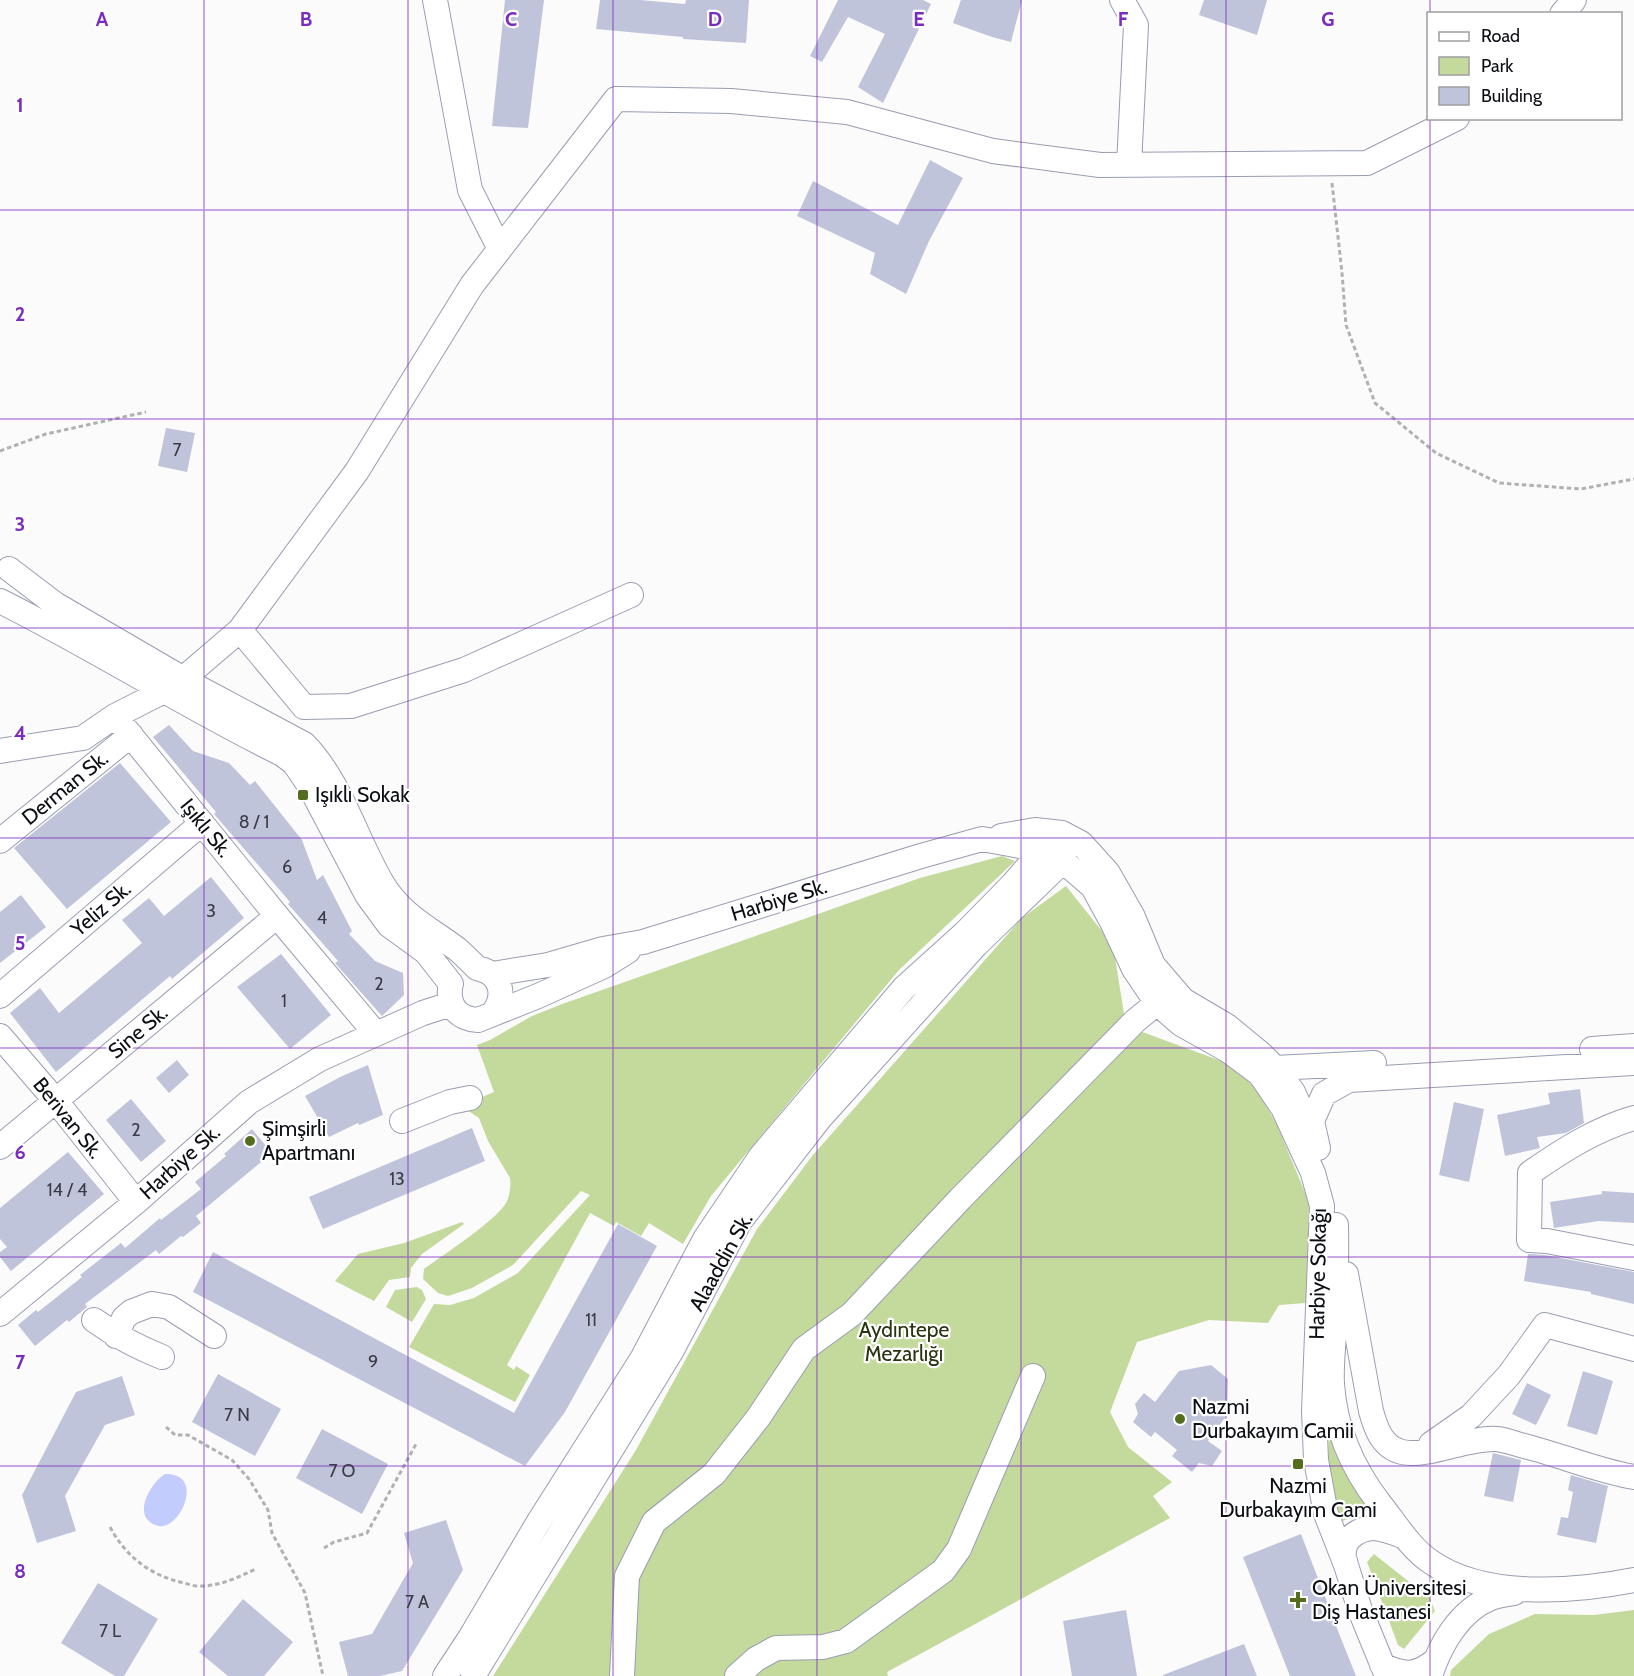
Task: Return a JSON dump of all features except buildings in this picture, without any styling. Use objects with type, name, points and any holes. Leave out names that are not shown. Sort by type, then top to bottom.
[{"type":"street","points":[[435,0],[470,190],[500,249]]},
{"type":"street","points":[[1122,0],[1136,25],[1129,165]]},
{"type":"street","points":[[1564,12],[1574,0]]},
{"type":"street","points":[[0,751],[83,738],[115,716],[174,685],[240,630],[357,471],[472,285],[616,99],[731,101],[847,112],[993,151],[1100,165],[1367,163],[1453,120]]},
{"type":"street","points":[[0,593],[8,580],[4,558]]},
{"type":"street","points":[[4,558],[55,604],[294,763],[309,785],[367,895],[389,925],[426,952],[462,1017],[478,1020],[538,996],[604,966],[643,942]]},
{"type":"street","points":[[240,630],[304,707],[351,706],[464,670],[631,595]]},
{"type":"street","points":[[0,601],[174,685],[304,744],[316,756],[329,777],[382,884],[402,910],[498,981],[501,998],[493,1013]]},
{"type":"street","name":"Işıklı Sk.","points":[[115,716],[376,1034]]},
{"type":"street","name":"Derman Sk.","points":[[0,841],[131,735]]},
{"type":"street","name":"Yeliz Sk.","points":[[0,996],[202,823]]},
{"type":"street","name":"Harbiye Sokağı","points":[[982,839],[1035,830],[1062,833],[1081,843],[1108,873],[1133,916],[1154,965],[1183,1000],[1227,1026],[1261,1054],[1293,1092],[1318,1148],[1328,1178],[1371,1411],[1377,1432],[1387,1445],[1402,1452],[1420,1453],[1467,1441],[1497,1439],[1634,1477]]},
{"type":"street","points":[[1063,861],[1069,836]]},
{"type":"street","name":"Harbiye Sk.","points":[[485,971],[548,965],[603,949],[643,942],[982,839],[1037,849],[1063,861]]},
{"type":"street","name":"Alaaddin Sk.","points":[[445,1676],[642,1359],[705,1239],[761,1156],[904,988],[965,933],[1013,884],[1032,862],[1037,849]]},
{"type":"street","name":"Harbiye Sokağı","points":[[1063,861],[1093,886],[1134,969],[1157,1004],[1181,1024],[1229,1051],[1260,1074],[1283,1108],[1313,1173],[1322,1206],[1314,1412],[1317,1460],[1326,1514],[1384,1670]]},
{"type":"street","name":"Alaaddin Sk.","points":[[474,1676],[672,1350],[740,1221],[820,1118],[976,945],[1063,861]]},
{"type":"street","name":"Sine Sk.","points":[[0,1148],[277,916]]},
{"type":"street","points":[[376,1034],[423,1013],[451,994],[455,977],[461,972],[469,969],[485,971]]},
{"type":"street","points":[[622,1676],[627,1576],[654,1522],[714,1474],[758,1419],[804,1349],[852,1314],[960,1199],[1135,1021],[1157,1004]]},
{"type":"street","name":"Harbiye Sk.","points":[[0,1314],[136,1202],[249,1102],[320,1059],[376,1034]]},
{"type":"street","name":"Berivan Sk.","points":[[0,1036],[56,1101],[136,1202]]},
{"type":"street","points":[[1275,1068],[1502,1057],[1634,1046]]},
{"type":"street","points":[[1318,1148],[1312,1121],[1324,1094],[1349,1080],[1634,1063]]},
{"type":"street","points":[[402,1121],[450,1101],[470,1098]]},
{"type":"street","points":[[1634,1118],[1612,1124],[1560,1152],[1530,1173],[1530,1240],[1547,1241],[1634,1258]]},
{"type":"street","name":"Harbiye Sokağı","points":[[1336,1222],[1337,1260],[1332,1384],[1343,1439],[1358,1472],[1369,1490],[1418,1552],[1432,1563],[1452,1574],[1486,1586],[1528,1589]]},
{"type":"street","points":[[116,1336],[124,1318],[131,1312],[152,1304],[169,1307],[214,1336]]},
{"type":"street","points":[[94,1320],[138,1348],[162,1357]]},
{"type":"street","points":[[1420,1453],[1471,1416],[1509,1375],[1545,1325],[1634,1349]]},
{"type":"street","points":[[737,1676],[756,1659],[776,1648],[823,1647],[846,1641],[943,1571],[959,1549],[1033,1376]]},
{"type":"street","points":[[551,1503],[573,1513]]},
{"type":"street","points":[[538,1523],[559,1537]]},
{"type":"street","points":[[1346,1565],[1343,1551],[1348,1540],[1365,1529],[1374,1528],[1405,1536]]},
{"type":"street","points":[[1384,1670],[1415,1674],[1433,1668],[1458,1622],[1462,1604],[1462,1596],[1452,1574]]},
{"type":"street","points":[[1458,1622],[1476,1605],[1492,1598],[1528,1589],[1581,1587],[1634,1580]]},
{"type":"path","points":[[1329,163],[1346,325],[1375,403],[1436,453],[1499,483],[1581,489],[1634,479]]},
{"type":"path","points":[[0,451],[46,434],[146,412]]},
{"type":"path","points":[[166,1427],[175,1434],[188,1435],[232,1460],[249,1479],[268,1510],[272,1533],[305,1593],[323,1676]]},
{"type":"path","points":[[324,1548],[334,1542],[368,1533],[416,1444]]},
{"type":"path","points":[[110,1527],[117,1540],[134,1560],[150,1571],[170,1579],[198,1586],[227,1582],[256,1569]]},
{"type":"green space","points":[[1002,856],[1015,861],[899,970],[711,1196],[683,1244],[649,1223],[641,1236],[616,1222],[614,1226],[590,1213],[507,1365],[514,1370],[516,1366],[530,1375],[515,1402],[409,1347],[434,1304],[450,1305],[474,1298],[518,1273],[590,1195],[581,1191],[513,1265],[472,1288],[448,1296],[438,1293],[423,1279],[424,1269],[494,1217],[509,1195],[510,1178],[488,1141],[479,1118],[461,1106],[494,1092],[477,1045],[532,1016],[565,1003],[920,878]]},
{"type":"green space","name":"Aydıntepe Mezarlığı","points":[[1066,886],[1113,945],[1126,1026],[1232,1065],[1257,1090],[1277,1125],[1309,1202],[1306,1303],[1279,1305],[1268,1323],[1209,1320],[1137,1342],[1110,1412],[1128,1447],[1172,1482],[1153,1496],[1170,1518],[887,1672],[888,1676],[493,1676],[636,1450],[757,1229],[813,1155],[1022,918]]},
{"type":"green space","points":[[462,1222],[464,1224],[422,1254],[411,1268],[410,1277],[389,1280],[374,1301],[335,1281],[358,1254],[404,1243]]},
{"type":"green space","points":[[417,1287],[422,1290],[426,1299],[412,1322],[386,1307],[395,1290]]},
{"type":"green space","points":[[1329,1414],[1342,1462],[1353,1486],[1371,1508],[1341,1522],[1328,1466]]},
{"type":"green space","points":[[1374,1554],[1408,1581],[1427,1591],[1435,1611],[1404,1649],[1398,1645],[1367,1562]]},
{"type":"green space","points":[[1634,1610],[1634,1676],[1450,1676],[1451,1670],[1489,1634],[1535,1614],[1594,1615]]},
{"type":"water","points":[[165,1474],[177,1476],[184,1482],[187,1491],[181,1511],[175,1519],[167,1525],[159,1526],[150,1522],[145,1516],[144,1509],[148,1493]]},
{"type":"place","name":"Işıklı Sokak","points":[[303,795]]},
{"type":"place","name":"Şimşirli Apartmanı","points":[[250,1141]]},
{"type":"place","name":"Nazmi Durbakayım Camii","points":[[1180,1419]]},
{"type":"place","name":"Nazmi Durbakayım Cami","points":[[1298,1464]]},
{"type":"place","name":"Okan Üniversitesi Diş Hastanesi","points":[[1298,1600]]}]
